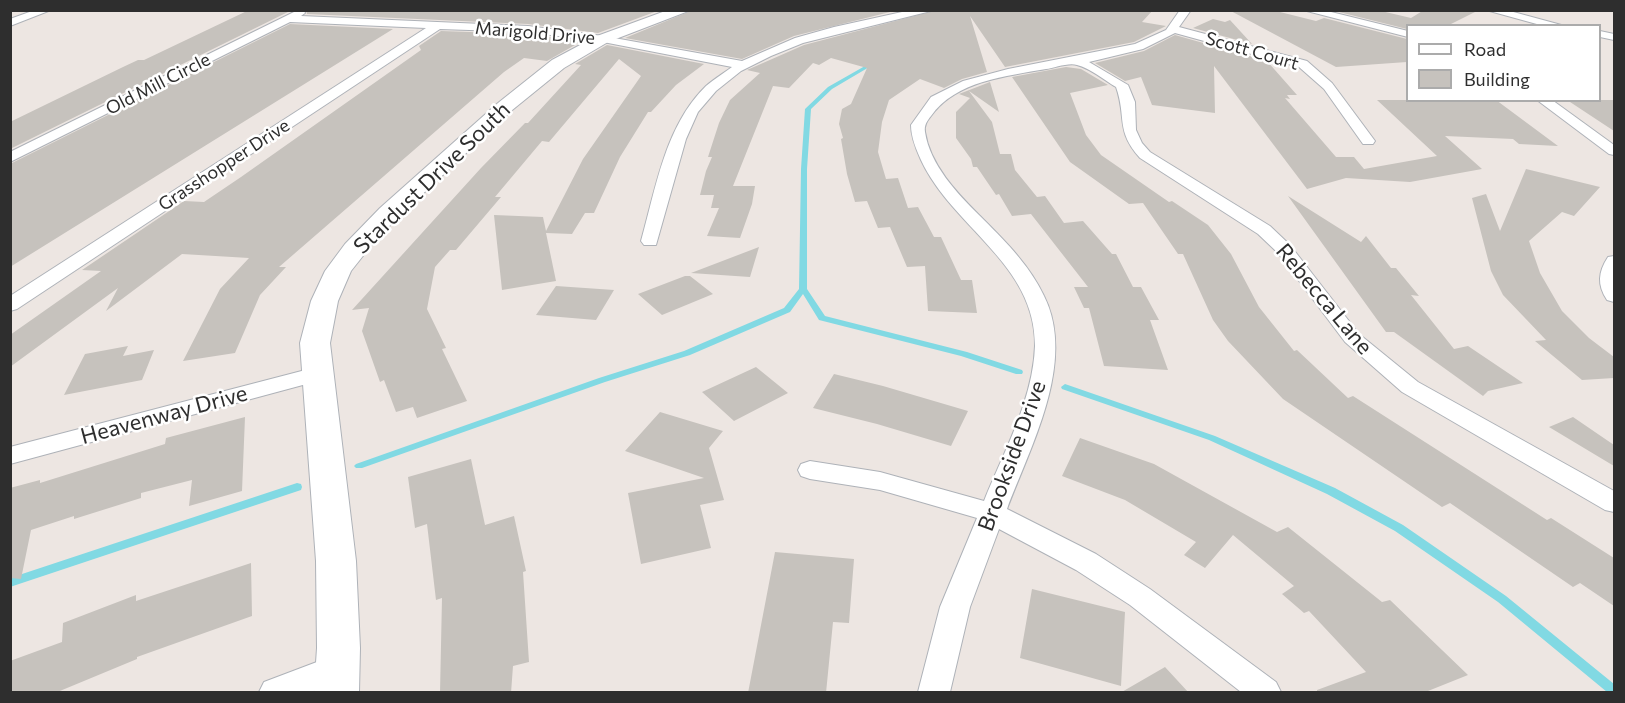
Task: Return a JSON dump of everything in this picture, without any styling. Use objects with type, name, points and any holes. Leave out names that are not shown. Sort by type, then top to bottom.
[{"type":"street","points":[[10,23],[46,10]]},
{"type":"street","name":"Old Mill Circle","points":[[10,158],[305,10]]},
{"type":"street","name":"Stardust Drive South","points":[[337,680],[337,565],[315,343],[320,312],[330,286],[344,262],[371,231],[524,90],[577,52],[603,39],[633,26],[684,10]]},
{"type":"street","points":[[650,241],[672,160],[691,112],[705,93],[743,65],[775,50],[830,31],[930,10]]},
{"type":"street","points":[[1174,29],[1186,10]]},
{"type":"street","points":[[1308,10],[1406,34]]},
{"type":"street","points":[[1491,10],[1551,24]]},
{"type":"street","name":"Marigold Drive","points":[[288,19],[528,29],[603,39],[743,65]]},
{"type":"street","name":"Grasshopper Drive","points":[[10,305],[438,25]]},
{"type":"street","name":"Brookside Drive","points":[[934,693],[956,607],[1038,397],[1045,363],[1042,315],[1025,279],[994,240],[941,182],[918,138],[917,128],[923,114],[932,104],[966,84],[1036,66],[1108,55],[1160,39],[1174,29]]},
{"type":"street","name":"Scott Court","points":[[1174,29],[1303,64],[1328,86],[1368,141]]},
{"type":"street","name":"Rebecca Lane","points":[[1079,61],[1122,85],[1128,102],[1129,130],[1136,145],[1145,155],[1264,230],[1284,249],[1353,338],[1379,363],[1410,387],[1614,503]]},
{"type":"street","points":[[1546,102],[1614,151]]},
{"type":"street","points":[[1614,261],[1610,267],[1609,288],[1614,296]]},
{"type":"street","name":"Heavenway Drive","points":[[10,456],[317,374]]},
{"type":"street","points":[[810,470],[880,481],[992,513],[1086,562],[1140,597],[1252,680],[1265,693]]},
{"type":"street","points":[[275,693],[337,680]]},
{"type":"building","points":[[249,10],[292,10],[10,149],[10,122],[123,67],[138,60],[144,60]]},
{"type":"building","points":[[306,10],[660,10],[598,33],[528,24],[307,14]]},
{"type":"building","points":[[693,10],[898,10],[794,36],[742,59],[625,38]]},
{"type":"building","points":[[937,10],[1153,10],[1142,22],[1166,26],[1134,42],[1005,67],[970,16],[987,72],[962,79],[944,88],[920,79],[889,100],[882,122],[878,152],[886,179],[898,178],[908,208],[918,207],[934,237],[941,237],[961,280],[972,280],[977,313],[928,311],[925,266],[907,267],[890,227],[878,228],[867,201],[855,202],[847,174],[839,124],[842,109],[851,104],[867,68],[831,58],[819,65],[813,63],[789,88],[773,86],[733,186],[755,186],[752,204],[740,238],[707,236],[719,208],[711,208],[714,195],[700,195],[712,157],[708,157],[719,123],[730,100],[760,73],[747,70],[804,45]]},
{"type":"building","points":[[1229,10],[1272,10],[1316,21],[1324,18],[1406,39],[1406,62],[1336,67]]},
{"type":"building","points":[[1342,10],[1377,10],[1411,18],[1424,10],[1479,10],[1451,24],[1406,24],[1406,29],[1339,12]]},
{"type":"building","points":[[1213,19],[1225,22],[1230,20],[1252,44],[1193,28]]},
{"type":"building","points":[[290,24],[393,29],[10,267],[10,164]]},
{"type":"building","points":[[441,31],[528,34],[582,41],[547,61],[524,58],[504,72],[279,267],[286,267],[260,295],[235,353],[183,361],[220,289],[249,258],[182,254],[106,311],[118,288],[10,367],[10,335],[101,271],[82,270],[184,201],[204,202],[421,50],[419,46]]},
{"type":"building","points":[[1175,35],[1267,61],[1297,95],[1287,95],[1290,99],[1285,98],[1336,157],[1354,157],[1364,169],[1437,156],[1377,100],[1499,102],[1558,146],[1519,144],[1513,139],[1445,136],[1482,169],[1410,182],[1346,178],[1307,189],[1214,66],[1215,113],[1152,105],[1141,77],[1125,81],[1095,63],[1144,51]]},
{"type":"building","points":[[607,45],[704,64],[676,85],[651,112],[648,112],[620,157],[594,213],[585,213],[572,234],[546,233],[556,281],[502,290],[494,215],[543,217],[546,231],[583,159],[641,76],[619,59],[549,142],[542,141],[495,197],[501,197],[456,250],[450,250],[435,267],[427,309],[446,348],[442,349],[467,401],[417,418],[413,407],[396,412],[384,380],[380,382],[362,331],[369,308],[352,310],[481,168],[525,123],[528,123],[581,65],[575,64]]},
{"type":"building","points":[[1066,67],[1081,69],[1108,85],[1070,93],[1086,135],[1101,155],[1169,202],[1172,201],[1208,225],[1231,254],[1259,307],[1294,351],[1297,350],[1348,398],[1353,396],[1547,520],[1551,518],[1614,558],[1614,606],[1580,583],[1573,587],[1450,503],[1442,507],[1283,399],[1228,341],[1213,320],[1183,254],[1178,254],[1143,203],[1129,204],[1070,162],[1012,77]]},
{"type":"building","points":[[990,82],[999,112],[969,91],[992,122],[1000,154],[1011,154],[1015,170],[1037,197],[1045,196],[1064,223],[1083,221],[1112,254],[1116,254],[1133,287],[1141,287],[1159,320],[1150,320],[1168,370],[1104,366],[1089,308],[1084,308],[1074,287],[1088,287],[1031,214],[1012,216],[999,194],[996,195],[977,167],[973,167],[971,159],[956,138],[956,112],[970,98],[959,94]]},
{"type":"building","points":[[1614,100],[1614,131],[1570,102]]},
{"type":"building","points":[[1526,169],[1600,187],[1574,216],[1562,212],[1529,241],[1540,273],[1562,311],[1589,338],[1614,357],[1614,378],[1582,380],[1535,341],[1546,340],[1503,295],[1491,271],[1472,198],[1486,194],[1500,231]]},
{"type":"building","points":[[1288,196],[1361,242],[1366,236],[1391,268],[1396,268],[1419,296],[1411,295],[1454,349],[1468,346],[1523,383],[1488,391],[1483,396],[1394,332],[1386,332]]},
{"type":"building","points":[[759,247],[750,277],[691,273]]},
{"type":"building","points":[[690,276],[713,294],[662,315],[638,294]]},
{"type":"building","points":[[556,286],[614,290],[596,320],[536,315]]},
{"type":"building","points":[[128,346],[123,356],[154,350],[142,380],[64,395],[85,354]]},
{"type":"building","points":[[756,367],[788,393],[734,421],[702,392]]},
{"type":"building","points":[[834,374],[968,411],[951,446],[813,408]]},
{"type":"building","points":[[660,412],[723,431],[709,448],[724,500],[700,505],[711,548],[641,564],[628,493],[704,478],[625,451]]},
{"type":"building","points":[[245,417],[242,491],[189,506],[192,480],[141,493],[141,498],[31,530],[21,579],[10,578],[10,488],[40,480],[40,483],[165,444],[166,438]]},
{"type":"building","points":[[1573,417],[1614,445],[1614,466],[1549,427]]},
{"type":"building","points":[[1080,438],[1154,464],[1277,532],[1288,527],[1382,602],[1390,600],[1468,675],[1423,693],[1317,693],[1317,690],[1366,672],[1309,611],[1304,613],[1282,594],[1294,586],[1233,535],[1205,568],[1184,555],[1196,542],[1125,500],[1062,476]]},
{"type":"building","points":[[471,459],[485,525],[514,516],[526,571],[523,572],[529,662],[513,666],[511,693],[440,693],[442,598],[436,600],[427,524],[415,528],[408,477]]},
{"type":"building","points":[[775,552],[854,559],[849,623],[833,622],[826,693],[748,693]]},
{"type":"building","points":[[251,563],[252,616],[137,657],[137,659],[55,693],[10,693],[10,661],[62,642],[63,623],[136,595],[136,601]]},
{"type":"building","points":[[1032,589],[1125,612],[1121,686],[1020,658]]},
{"type":"building","points":[[1165,667],[1189,693],[1120,693]]},
{"type":"waterway","points":[[803,289],[804,169],[808,109],[830,88],[874,63]]},
{"type":"waterway","points":[[359,466],[602,380],[687,353],[787,310],[803,289]]},
{"type":"waterway","points":[[803,289],[822,318],[964,354],[1019,372]]},
{"type":"waterway","points":[[1065,387],[1212,438],[1331,491],[1399,528],[1502,599],[1614,691]]},
{"type":"waterway","points":[[10,583],[297,487]]}]
